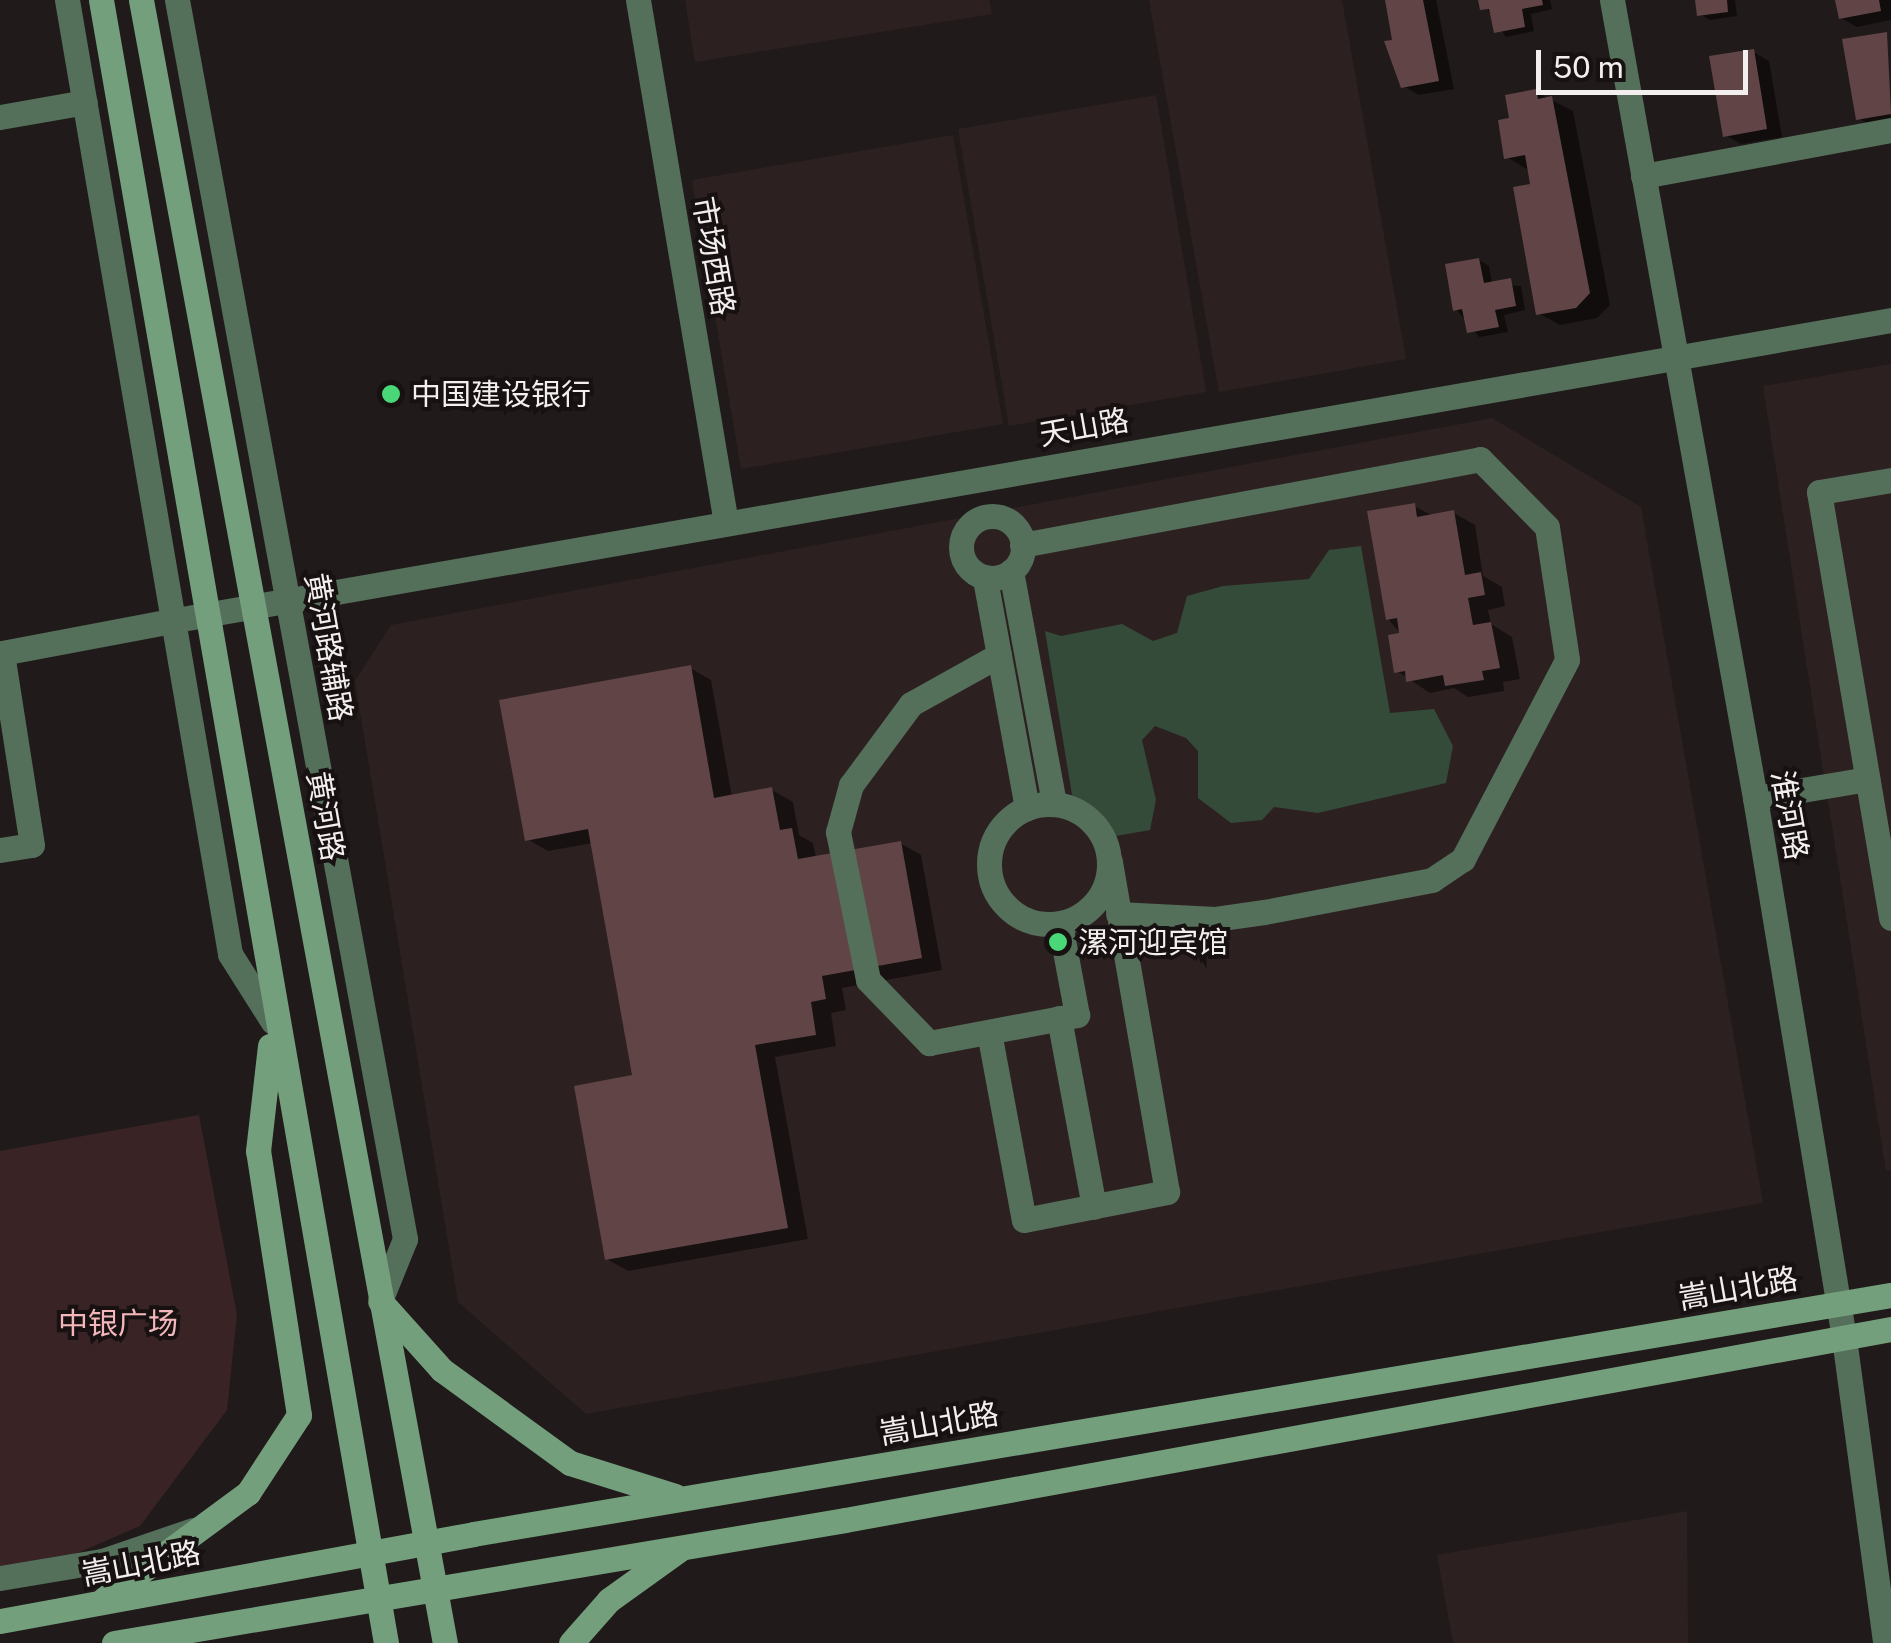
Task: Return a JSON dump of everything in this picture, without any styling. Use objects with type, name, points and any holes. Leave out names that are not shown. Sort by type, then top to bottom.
[{"type":"main road","points":[[100,0],[274,1022],[386,1643]]},
{"type":"main road","name":"黄河路","points":[[140,0],[445,1643]]},
{"type":"main road","points":[[96,1605],[248,1493],[299,1415],[258,1152],[274,1022]]},
{"type":"main road","name":"嵩山北路","points":[[0,1622],[369,1553],[1891,1294]]},
{"type":"main road","points":[[380,1301],[442,1370],[570,1463],[685,1499]]},
{"type":"main road","points":[[114,1643],[436,1590],[1891,1330]]},
{"type":"main road","points":[[571,1643],[608,1600],[688,1544]]},
{"type":"street","points":[[67,0],[176,620],[230,954],[274,1022]]},
{"type":"street","name":"黄河路辅路","points":[[177,0],[405,1240],[380,1301]]},
{"type":"street","name":"市场西路","points":[[638,0],[726,523]]},
{"type":"street","name":"淮河路","points":[[1612,0],[1755,798],[1844,1338],[1885,1643]]},
{"type":"street","points":[[0,117],[85,102]]},
{"type":"street","points":[[1643,176],[1891,130]]},
{"type":"street","name":"天山路","points":[[1,649],[1891,320]]},
{"type":"street","points":[[1022,545],[1480,459],[1547,527],[1566,660],[1463,859],[1432,880],[1264,912],[1215,919],[1118,914]]},
{"type":"street","points":[[975,479],[981,518]]},
{"type":"street","points":[[1891,480],[1819,492],[1891,918]]},
{"type":"street","points":[[1026,808],[985,579],[962,557],[968,527],[981,518],[1012,523],[1022,545],[1011,571],[1054,804]]},
{"type":"street","points":[[985,579],[1011,571]]},
{"type":"street","points":[[0,850],[32,845],[1,649]]},
{"type":"street","points":[[999,655],[912,704],[851,785],[838,832],[868,980],[928,1043],[1076,1015],[1060,924]]},
{"type":"street","points":[[1755,798],[1867,779]]},
{"type":"street","points":[[989,1032],[1024,1220],[1166,1192],[1110,861],[1098,828],[1054,804],[1026,808],[993,841],[994,888],[1014,914],[1060,924],[1091,908],[1110,861]]},
{"type":"street","points":[[1060,1018],[1094,1207]]},
{"type":"street","points":[[0,1578],[102,1561],[207,1525]]},
{"type":"shaded area","points":[[685,0],[989,0],[992,14],[695,62]]},
{"type":"shaded area","points":[[1149,0],[1342,0],[1406,359],[1219,392]]},
{"type":"shaded area","points":[[1156,95],[1206,392],[1009,426],[958,129]]},
{"type":"shaded area","points":[[953,135],[1003,424],[741,469],[692,180]]},
{"type":"shaded area","points":[[1891,364],[1891,1170],[1886,1171],[1763,386]]},
{"type":"shaded area","name":"漯河迎宾馆","points":[[1492,418],[1641,507],[1763,1203],[586,1414],[458,1302],[355,681],[391,625]]},
{"type":"shaded area","points":[[1361,546],[1390,713],[1434,709],[1453,746],[1446,783],[1318,813],[1274,807],[1262,820],[1231,823],[1198,798],[1198,751],[1186,738],[1155,726],[1142,740],[1156,800],[1150,830],[1110,837],[1094,809],[1072,795],[1045,631],[1061,636],[1122,624],[1153,641],[1177,633],[1187,596],[1223,586],[1309,579],[1329,550]]},
{"type":"shaded area","points":[[1687,1511],[1688,1643],[1453,1643],[1437,1555]]},
{"type":"green space","name":"中银广场","points":[[199,1115],[237,1315],[227,1410],[140,1526],[66,1558],[0,1568],[0,1151]]},
{"type":"building","points":[[1385,0],[1423,0],[1439,81],[1401,88],[1384,41],[1392,40]]},
{"type":"building","points":[[1478,0],[1542,0],[1543,5],[1522,9],[1525,27],[1494,33],[1489,9],[1480,10]]},
{"type":"building","points":[[1695,0],[1727,0],[1728,12],[1697,16]]},
{"type":"building","points":[[1835,0],[1879,0],[1881,11],[1839,19]]},
{"type":"building","points":[[1887,32],[1891,114],[1856,120],[1842,39]]},
{"type":"building","points":[[1754,49],[1767,129],[1723,137],[1709,56]]},
{"type":"building","points":[[1536,89],[1538,99],[1552,96],[1590,293],[1576,308],[1536,315],[1513,187],[1530,184],[1525,155],[1504,159],[1498,120],[1509,118],[1505,95]]},
{"type":"building","points":[[1479,258],[1484,283],[1511,278],[1516,306],[1495,310],[1499,327],[1467,333],[1462,309],[1453,311],[1445,264]]},
{"type":"building","points":[[1415,503],[1417,517],[1454,510],[1465,575],[1481,572],[1485,595],[1468,598],[1473,625],[1491,622],[1500,668],[1482,671],[1484,680],[1445,686],[1443,675],[1406,682],[1405,671],[1394,673],[1388,635],[1399,633],[1397,618],[1386,620],[1367,511]]},
{"type":"building","points":[[691,665],[714,798],[772,787],[780,830],[792,828],[798,859],[901,841],[922,958],[822,976],[826,999],[811,1002],[816,1035],[755,1045],[788,1228],[605,1260],[574,1086],[632,1075],[588,829],[525,841],[499,700]]},
{"type":"place","name":"中国建设银行","points":[[391,394]]},
{"type":"place","name":"漯河迎宾馆","points":[[1058,942]]}]
